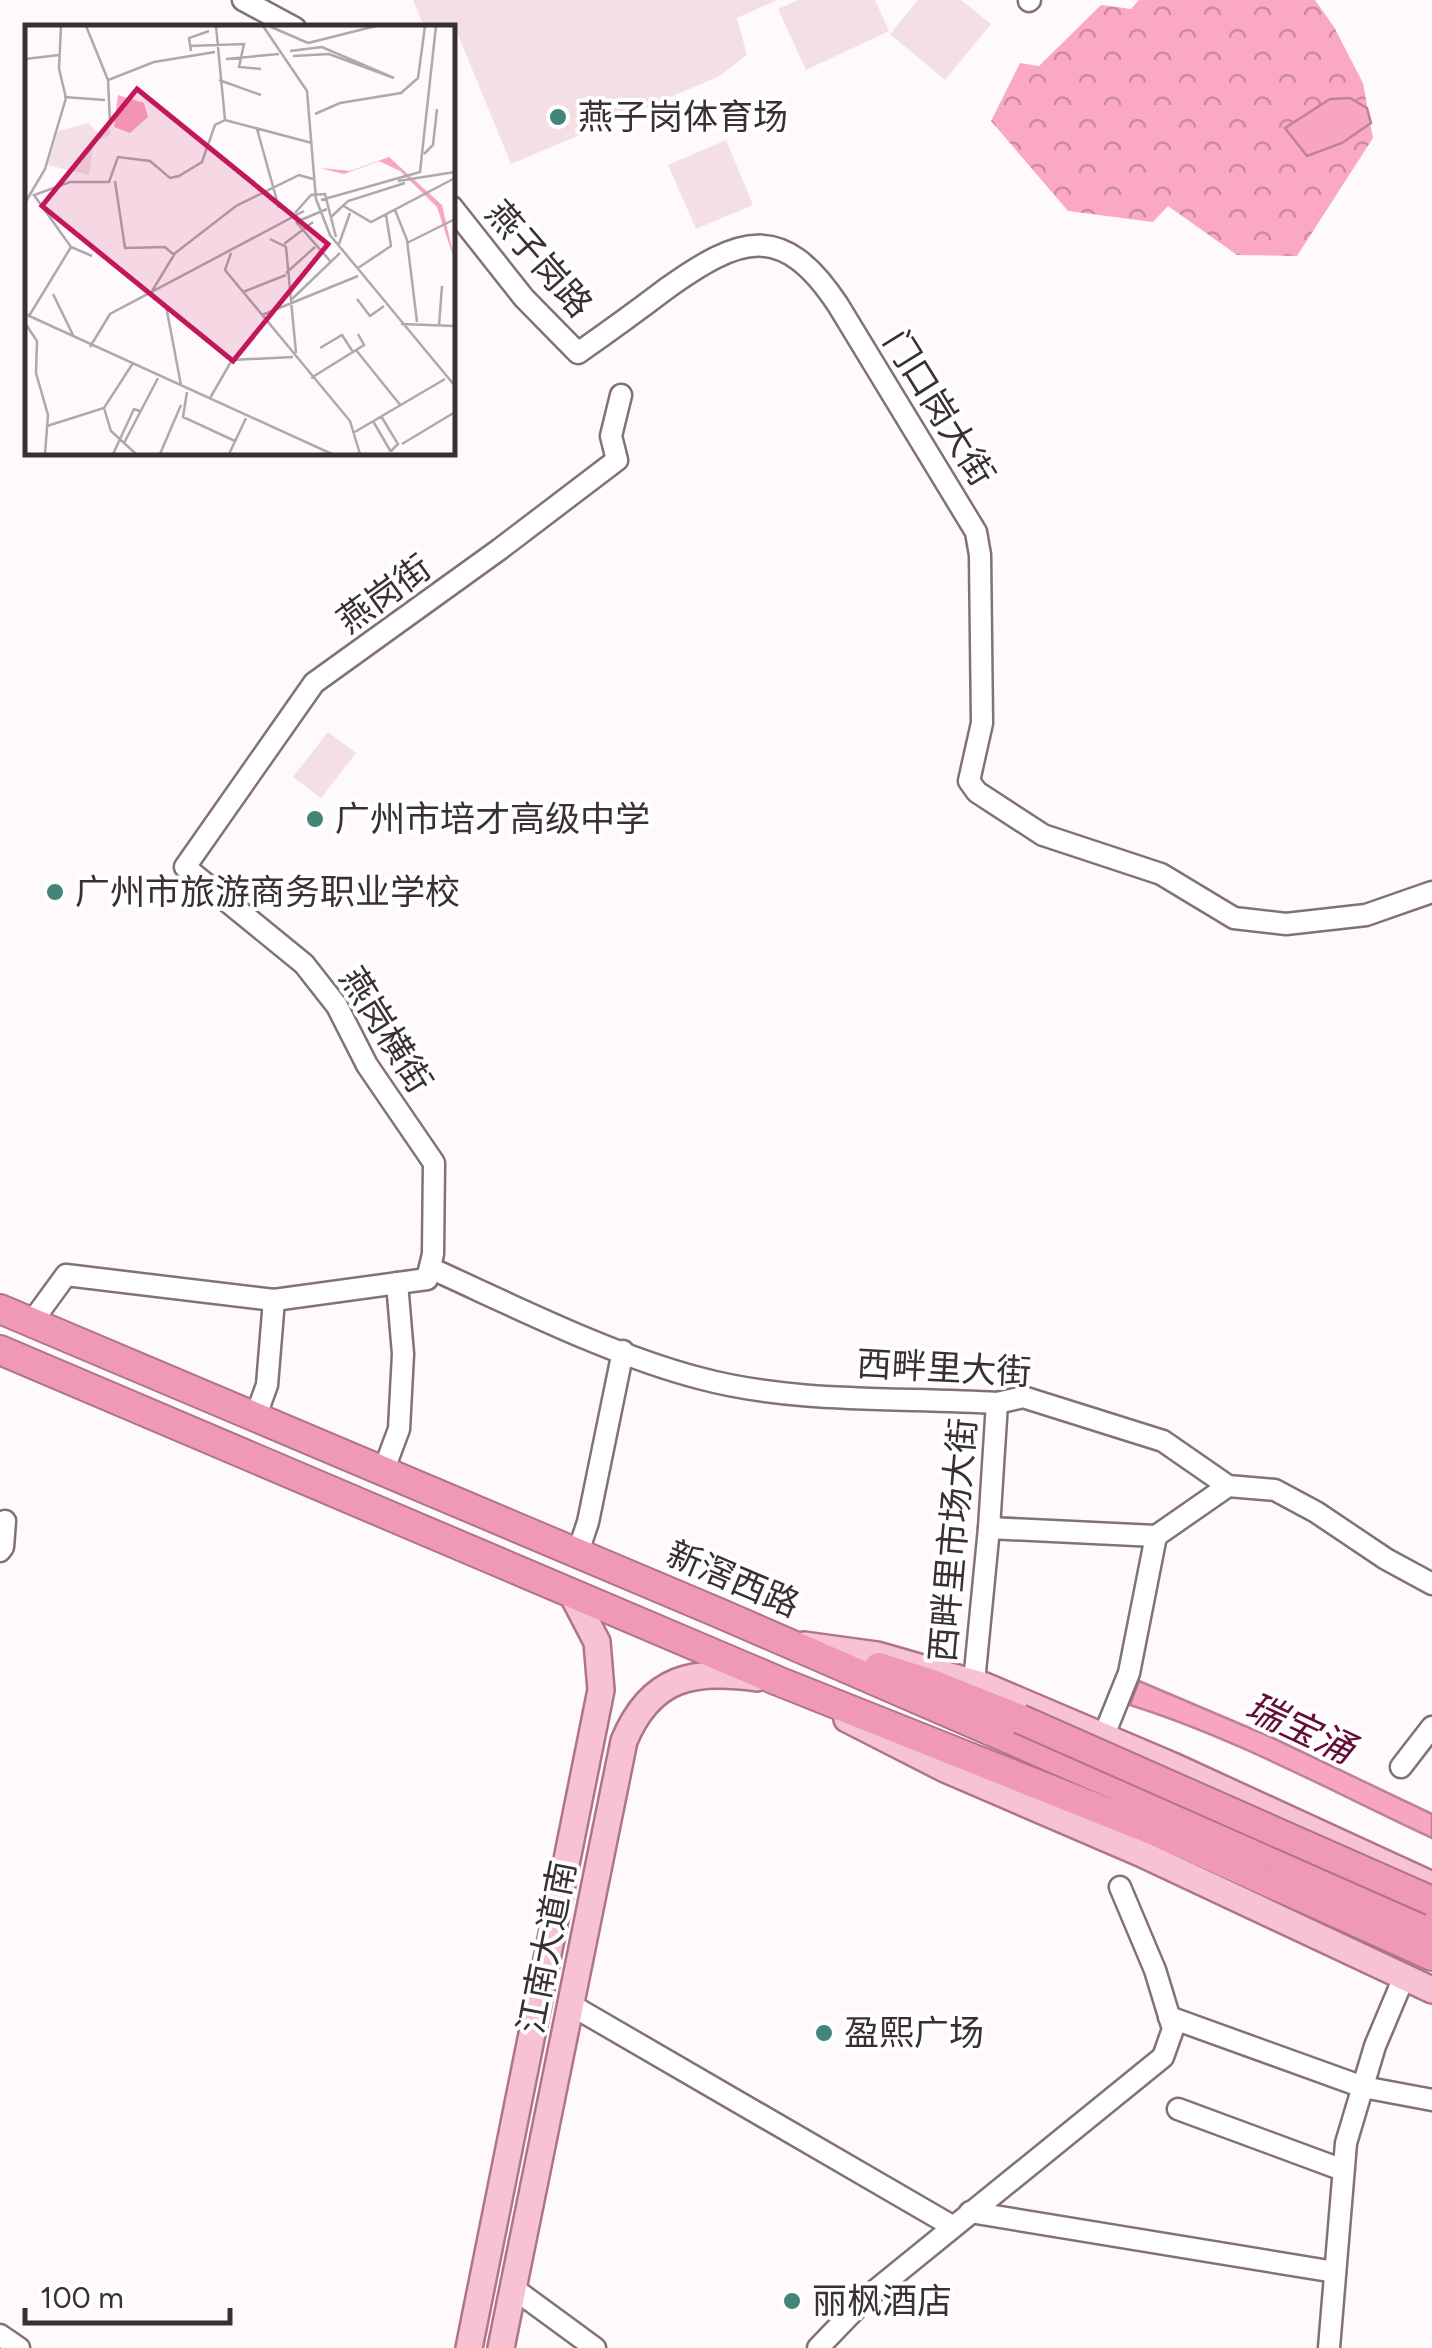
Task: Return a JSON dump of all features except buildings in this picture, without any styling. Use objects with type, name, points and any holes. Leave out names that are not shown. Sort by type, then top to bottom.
[{"type":"highway","name":"新滘西路","points":[[0,1310],[786,1642],[1267,1851],[1432,1928]]},
{"type":"highway","points":[[0,1350],[778,1681],[1157,1832],[1432,1956]]},
{"type":"highway","points":[[786,1642],[894,1671],[1020,1719],[1432,1901]]},
{"type":"main road","name":"江南大道南","points":[[468,2348],[601,1690],[597,1642],[572,1594]]},
{"type":"main road","points":[[786,1642],[877,1655],[974,1682],[1104,1735],[1432,1885]]},
{"type":"main road","name":"江南大道南","points":[[501,2348],[624,1742],[632,1721],[686,1676],[716,1672],[778,1681]]},
{"type":"main road","points":[[778,1681],[919,1757],[1432,1987]]},
{"type":"street","points":[[243,0],[289,25]]},
{"type":"street","name":"燕子岗路","points":[[455,212],[524,298],[578,353]]},
{"type":"street","name":"门口岗大街","points":[[578,353],[696,268],[730,249],[771,248],[800,259],[838,306],[976,532],[982,723],[968,781],[977,792],[1043,835],[1161,874],[1234,918],[1286,924],[1366,915],[1432,892]]},
{"type":"street","name":"燕岗街","points":[[185,866],[314,683],[617,460],[611,436],[621,395]]},
{"type":"street","name":"燕岗横街","points":[[185,866],[304,964],[337,1006],[367,1065],[434,1163],[433,1254],[429,1273]]},
{"type":"street","points":[[31,1323],[66,1275],[274,1300],[397,1283],[429,1273]]},
{"type":"street","name":"西畔里大街","points":[[429,1273],[700,1379],[802,1394],[996,1403],[1022,1397],[1164,1442],[1228,1486],[1275,1490],[1432,1584]]},
{"type":"street","points":[[384,1472],[399,1429],[403,1354],[397,1283]]},
{"type":"street","points":[[255,1418],[268,1385],[274,1300]]},
{"type":"street","points":[[577,1554],[588,1522],[623,1351]]},
{"type":"street","name":"西畔里市场大街","points":[[974,1682],[996,1403]]},
{"type":"street","points":[[989,1528],[1156,1536],[1228,1486]]},
{"type":"street","points":[[0,1550],[4,1547],[5,1521]]},
{"type":"street","points":[[1104,1735],[1129,1673],[1156,1536]]},
{"type":"street","points":[[1401,1766],[1432,1727]]},
{"type":"street","points":[[818,2348],[866,2298],[1162,2057],[1173,2029],[1155,1970],[1120,1888]]},
{"type":"street","points":[[1328,2348],[1346,2143],[1404,1977]]},
{"type":"street","points":[[571,2005],[952,2226]]},
{"type":"street","points":[[1169,2017],[1363,2087],[1432,2100]]},
{"type":"street","points":[[1178,2110],[1343,2170]]},
{"type":"street","points":[[970,2212],[1335,2272]]},
{"type":"street","points":[[513,2288],[594,2348]]},
{"type":"street","points":[[0,2335],[19,2348]]},
{"type":"shaded area","name":"燕子岗体育场","points":[[413,0],[777,0],[737,18],[747,55],[718,77],[511,164],[455,25],[423,25]]},
{"type":"shaded area","points":[[798,0],[875,0],[889,31],[806,70],[778,9]]},
{"type":"shaded area","points":[[918,0],[961,0],[991,24],[945,80],[890,34]]},
{"type":"shaded area","points":[[1350,98],[1367,108],[1371,123],[1342,143],[1307,156],[1285,128],[1330,99]]},
{"type":"shaded area","points":[[726,140],[753,205],[696,229],[668,165]]},
{"type":"shaded area","points":[[328,732],[356,753],[321,798],[293,777]]},
{"type":"shaded area","points":[[1139,1681],[1271,1737],[1432,1814],[1432,1838],[1246,1749],[1130,1705]]},
{"type":"green space","points":[[1139,0],[1315,0],[1334,27],[1363,83],[1373,138],[1297,256],[1237,255],[1168,206],[1153,222],[1068,211],[991,121],[1020,63],[1039,66],[1101,5],[1131,9]]},
{"type":"place","name":"燕子岗体育场","points":[[558,117]]},
{"type":"place","name":"广州市培才高级中学","points":[[315,819]]},
{"type":"place","name":"广州市旅游商务职业学校","points":[[55,892]]},
{"type":"place","name":"盈熙广场","points":[[824,2033]]},
{"type":"place","name":"丽枫酒店","points":[[792,2301]]},
{"type":"water label","name":"瑞宝涌","points":[[1300,1728]]}]
